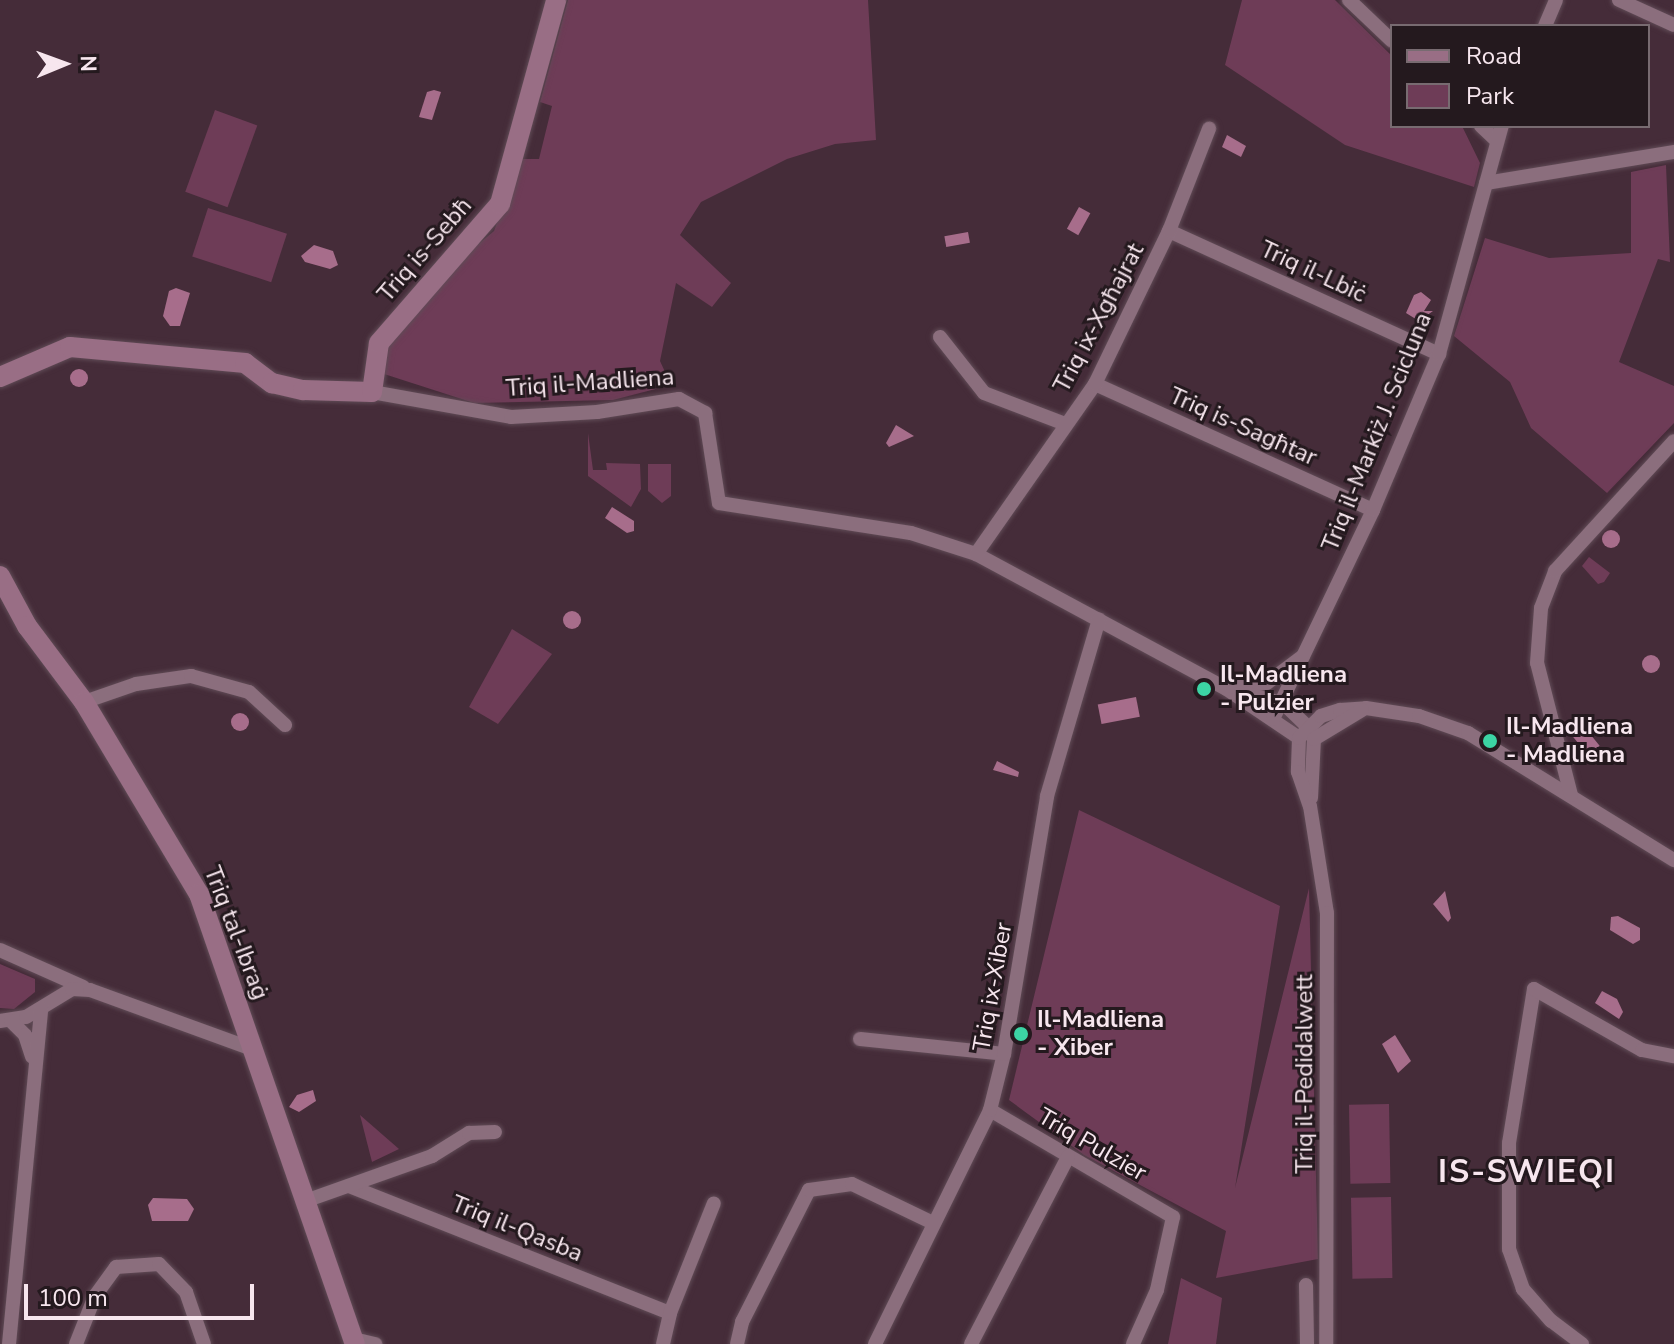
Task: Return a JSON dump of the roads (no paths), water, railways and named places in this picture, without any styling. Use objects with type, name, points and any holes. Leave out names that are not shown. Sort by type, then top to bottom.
[{"type":"main road","name":"Triq is-Sebħ","points":[[372,392],[379,343],[500,204],[556,0]]},
{"type":"main road","name":"Triq il-Madliena","points":[[0,377],[70,347],[245,363],[272,383],[303,390],[372,392]]},
{"type":"main road","name":"Triq tal-Ibraġ","points":[[0,576],[27,626],[84,702],[199,894],[308,1200],[354,1341]]},
{"type":"street","points":[[1349,0],[1390,39]]},
{"type":"street","points":[[1546,24],[1556,0]]},
{"type":"street","points":[[1619,0],[1674,25]]},
{"type":"street","points":[[1483,128],[1496,140]]},
{"type":"street","name":"Triq il-Markiż J. Scicluna","points":[[1274,709],[1373,510],[1439,354],[1501,128]]},
{"type":"street","name":"Triq ix-Xgħajrat","points":[[976,554],[1095,384],[1169,231],[1209,129]]},
{"type":"street","points":[[1486,183],[1674,152]]},
{"type":"street","name":"Triq il-Lbiċ","points":[[1169,231],[1439,354]]},
{"type":"street","points":[[940,337],[984,393],[1065,424]]},
{"type":"street","name":"Triq is-Sagħtar","points":[[1095,384],[1373,510]]},
{"type":"street","name":"Triq il-Madliena","points":[[372,392],[511,417],[597,412],[679,399],[705,413],[719,503],[911,533],[976,554],[1225,688],[1274,709],[1307,735]]},
{"type":"street","points":[[1571,795],[1537,663],[1541,608],[1555,571],[1674,441]]},
{"type":"street","name":"Triq ix-Xiber","points":[[875,1344],[990,1110],[1004,1054],[1047,796],[1099,619]]},
{"type":"street","name":"Triq il-Markiż J. Scicluna","points":[[1225,688],[1267,683],[1303,656]]},
{"type":"street","points":[[1274,709],[1278,675]]},
{"type":"street","points":[[84,702],[136,684],[191,676],[249,692],[285,725]]},
{"type":"street","points":[[1307,735],[1366,708],[1419,716],[1468,733],[1571,795],[1587,810],[1674,860]]},
{"type":"street","name":"Triq il-Pedidalwett","points":[[1307,735],[1298,772],[1310,806],[1327,913],[1326,1344]]},
{"type":"street","points":[[0,950],[90,990],[255,1050]]},
{"type":"street","points":[[9,1344],[33,1061],[52,988],[42,969]]},
{"type":"street","points":[[6,1021],[72,989],[90,990]]},
{"type":"street","points":[[1582,1344],[1551,1321],[1523,1289],[1509,1249],[1509,1143],[1518,1064],[1534,989],[1642,1050],[1674,1056]]},
{"type":"street","points":[[6,1021],[25,1035],[33,1061]]},
{"type":"street","points":[[860,1039],[1004,1054]]},
{"type":"street","name":"Triq Pulzier","points":[[990,1110],[1173,1217],[1157,1290],[1133,1344]]},
{"type":"street","points":[[308,1200],[432,1156],[469,1133],[495,1132]]},
{"type":"street","points":[[971,1344],[1068,1157]]},
{"type":"street","points":[[737,1344],[742,1322],[809,1190],[852,1184],[933,1223]]},
{"type":"street","name":"Triq il-Qasba","points":[[349,1186],[670,1313]]},
{"type":"street","points":[[663,1344],[670,1313],[714,1203]]},
{"type":"street","points":[[76,1344],[95,1296],[116,1267],[159,1264],[186,1292],[204,1344]]},
{"type":"street","points":[[1306,1285],[1307,1344]]},
{"type":"street","points":[[354,1341],[375,1344]]},
{"type":"place","name":"Il-Madliena - Pulzier","points":[[1204,689]]},
{"type":"place","name":"Il-Madliena - Madliena","points":[[1490,741]]},
{"type":"place","name":"Il-Madliena - Xiber","points":[[1021,1034]]},
{"type":"district","name":"IS-SWIEQI","points":[[1527,1172]]}]
